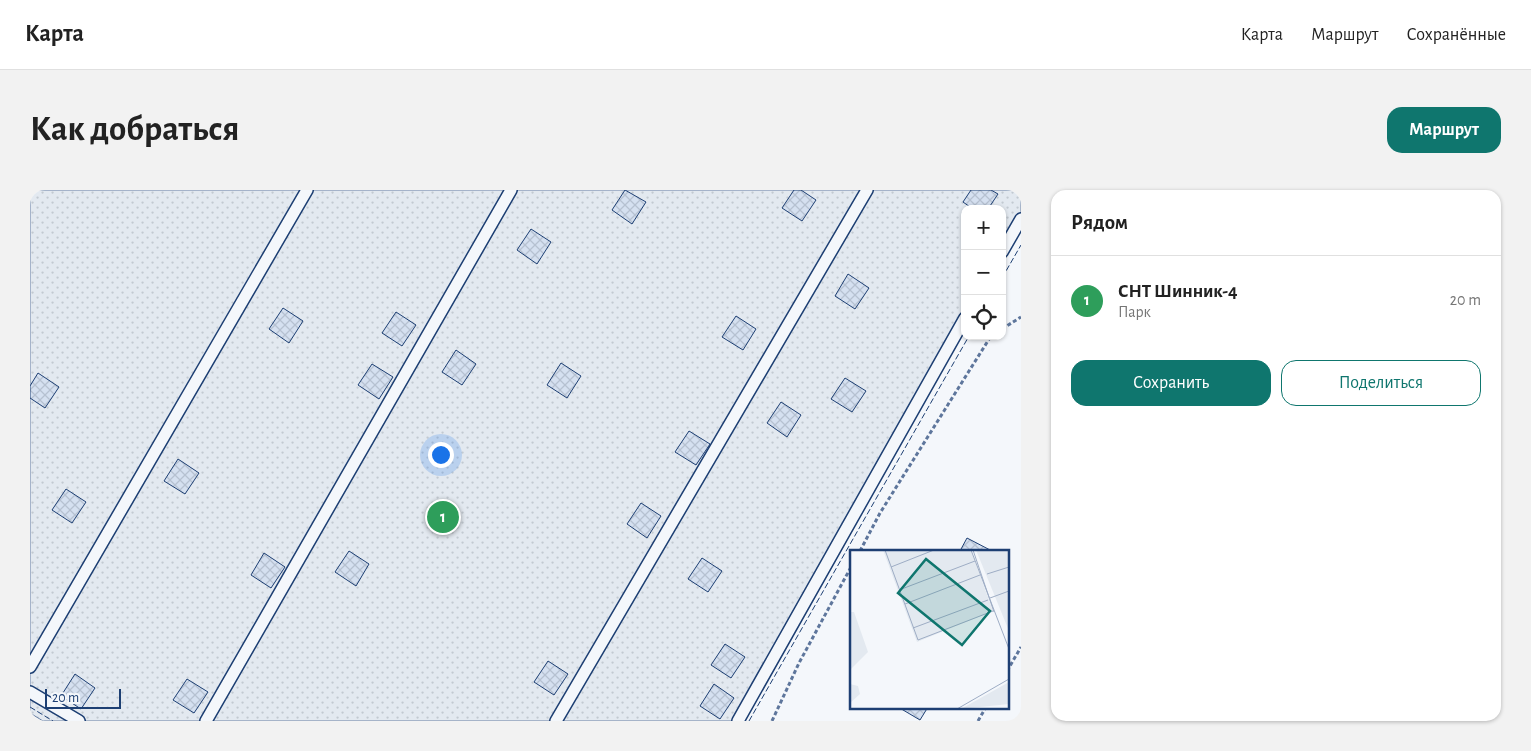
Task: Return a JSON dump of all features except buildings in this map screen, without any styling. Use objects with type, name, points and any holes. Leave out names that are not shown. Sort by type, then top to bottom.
[{"type":"lane","points":[[30,667],[307,190]]},
{"type":"lane","points":[[206,721],[511,190]]},
{"type":"lane","points":[[556,721],[868,190]]},
{"type":"lane","points":[[1003,250],[1021,218]]},
{"type":"lane","points":[[738,721],[961,325]]},
{"type":"lane","points":[[30,692],[79,721]]},
{"type":"path","points":[[1006,326],[1021,317]]},
{"type":"path","points":[[861,550],[880,513],[988,340]]},
{"type":"path","points":[[772,721],[799,663],[850,569]]},
{"type":"path","points":[[1008,669],[1021,647]]},
{"type":"path","points":[[978,721],[985,708]]},
{"type":"shaded area","points":[[30,190],[1021,190],[1021,219],[1006,246],[1006,205],[961,205],[961,328],[743,721],[43,721],[30,713]]},
{"type":"fence","points":[[1006,271],[1021,245]]},
{"type":"fence","points":[[749,721],[967,340]]},
{"type":"fence","points":[[30,707],[53,721]]},
{"type":"place","name":"СНТ Шинник-4","points":[[443,517]]}]
